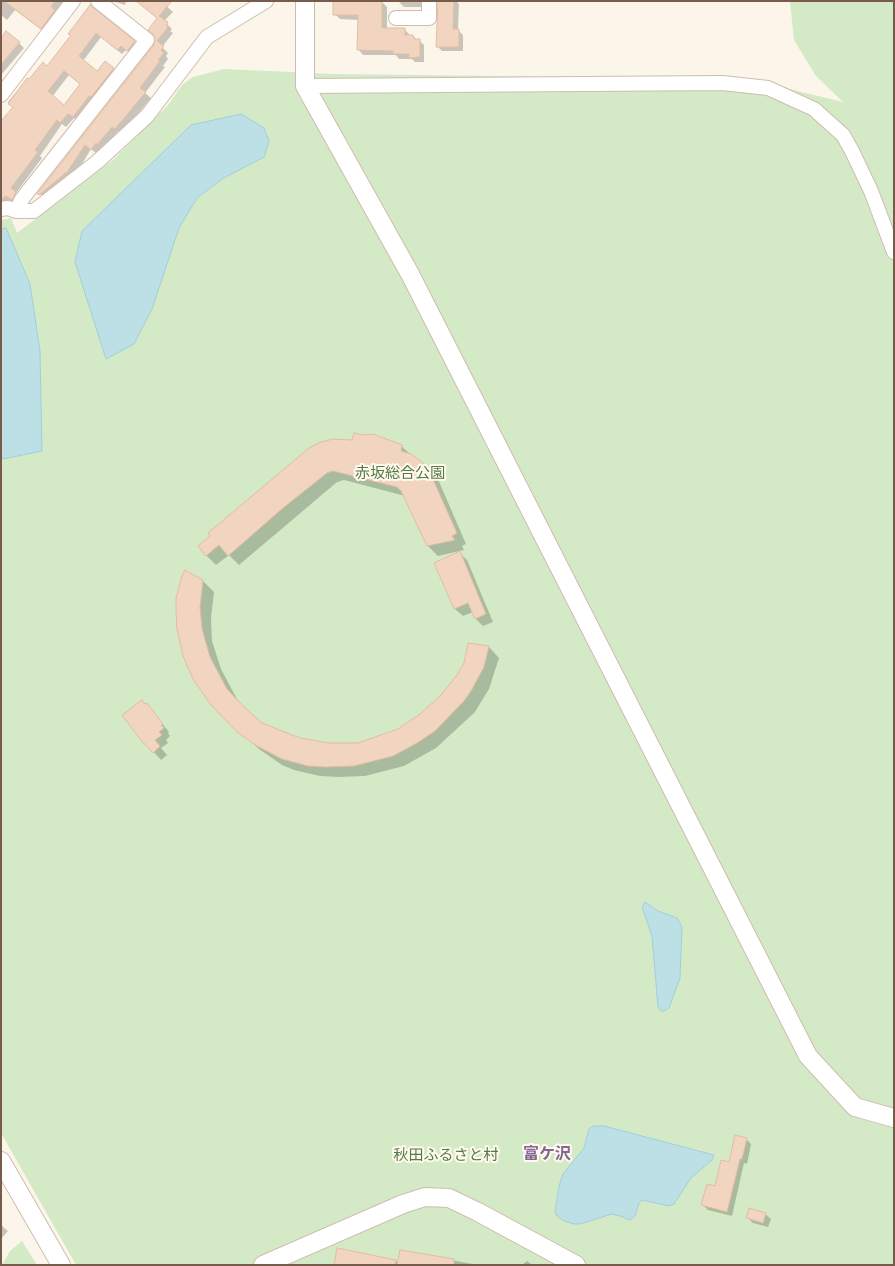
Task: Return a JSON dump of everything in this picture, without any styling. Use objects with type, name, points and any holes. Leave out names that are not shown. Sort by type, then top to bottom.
[{"type":"street","points":[[1,95],[73,1]]},
{"type":"street","points":[[16,211],[22,199],[147,40],[98,1]]},
{"type":"street","points":[[1,209],[8,208],[16,211],[34,210],[97,162],[148,116],[207,37],[266,1]]},
{"type":"street","points":[[305,1],[305,86],[414,282],[808,1056],[855,1107],[894,1118]]},
{"type":"street","points":[[396,18],[429,18],[429,1]]},
{"type":"street","points":[[305,86],[723,83],[768,88],[814,109],[843,135],[871,191],[894,252]]},
{"type":"street","points":[[1,1161],[61,1265]]},
{"type":"street","points":[[263,1265],[403,1204],[425,1197],[448,1198],[576,1265]]},
{"type":"green space","name":"赤坂総合公園","points":[[790,1],[894,1],[894,1265],[76,1265],[1,1133],[1,220],[11,218],[17,233],[114,159],[168,105],[182,85],[193,77],[224,69],[335,74],[748,79],[843,102],[816,76],[794,40]]},
{"type":"green space","points":[[22,1241],[37,1265],[2,1265],[10,1251]]},
{"type":"water","points":[[241,114],[264,128],[269,141],[264,157],[222,179],[197,198],[179,228],[152,309],[134,344],[106,359],[75,262],[82,231],[191,125]]},
{"type":"water","points":[[6,228],[30,284],[40,351],[42,451],[3,459],[1,455],[1,229]]},
{"type":"water","points":[[645,902],[658,911],[677,918],[682,927],[680,978],[669,1008],[662,1012],[658,1007],[652,936],[642,907]]},
{"type":"water","points":[[593,1126],[604,1126],[714,1155],[712,1160],[691,1178],[674,1204],[669,1206],[642,1200],[639,1203],[635,1216],[630,1220],[612,1214],[580,1224],[574,1224],[564,1221],[555,1212],[559,1186],[563,1174],[584,1148],[589,1129]]},
{"type":"building","points":[[4,1],[55,1],[51,7],[55,10],[41,29]]},
{"type":"building","points":[[136,1],[172,1],[159,16],[168,22],[166,25],[168,27],[157,41],[164,46],[161,50],[164,53],[140,88],[146,92],[115,129],[112,127],[91,150],[85,145],[68,171],[39,195],[37,194],[154,45],[155,36],[148,30],[157,18]]},
{"type":"building","points":[[333,1],[382,1],[382,28],[405,28],[405,35],[413,35],[414,39],[420,39],[420,57],[409,58],[409,54],[393,54],[393,51],[357,50],[358,15],[333,15]]},
{"type":"building","points":[[438,1],[454,1],[453,29],[459,29],[459,47],[436,47]]},
{"type":"building","points":[[90,5],[135,41],[127,51],[121,46],[117,50],[96,33],[79,56],[97,71],[105,61],[114,68],[73,117],[68,114],[60,123],[57,120],[35,150],[38,152],[11,188],[16,192],[12,200],[6,196],[1,200],[1,121],[13,107],[8,104],[27,78],[29,79],[43,62],[47,66],[71,35],[68,34]],"holes":[[[64,71],[80,84],[64,105],[48,91]]]},
{"type":"building","points":[[6,31],[20,42],[1,65],[1,38]]},
{"type":"building","points":[[354,433],[363,435],[373,434],[402,445],[401,451],[411,454],[427,466],[457,533],[452,536],[455,540],[427,546],[401,491],[397,487],[333,471],[327,473],[283,508],[228,556],[219,545],[206,556],[198,546],[210,536],[208,533],[309,448],[333,439],[352,440]]},
{"type":"building","points":[[460,551],[486,614],[475,619],[468,603],[454,609],[434,563]]},
{"type":"building","points":[[185,570],[203,580],[200,607],[202,629],[210,657],[227,689],[262,723],[300,738],[329,743],[358,743],[398,729],[420,714],[440,696],[464,663],[468,643],[489,646],[484,667],[464,701],[435,731],[393,756],[354,766],[326,767],[308,766],[282,759],[257,746],[237,732],[211,705],[193,679],[183,656],[177,629],[176,598]]},
{"type":"building","points":[[142,700],[145,704],[147,703],[164,728],[159,732],[162,735],[155,740],[160,746],[153,753],[122,715]]},
{"type":"building","points":[[735,1135],[747,1138],[727,1212],[701,1205],[707,1184],[715,1186],[721,1160],[729,1162]]},
{"type":"building","points":[[749,1208],[766,1213],[763,1223],[746,1218]]},
{"type":"building","points":[[337,1248],[396,1260],[395,1265],[334,1265]]},
{"type":"building","points":[[400,1250],[454,1259],[454,1265],[397,1265]]},
{"type":"district","name":"富ケ沢","points":[[547,1154]]},
{"type":"park label","name":"秋田ふるさと村","points":[[446,1156]]}]
